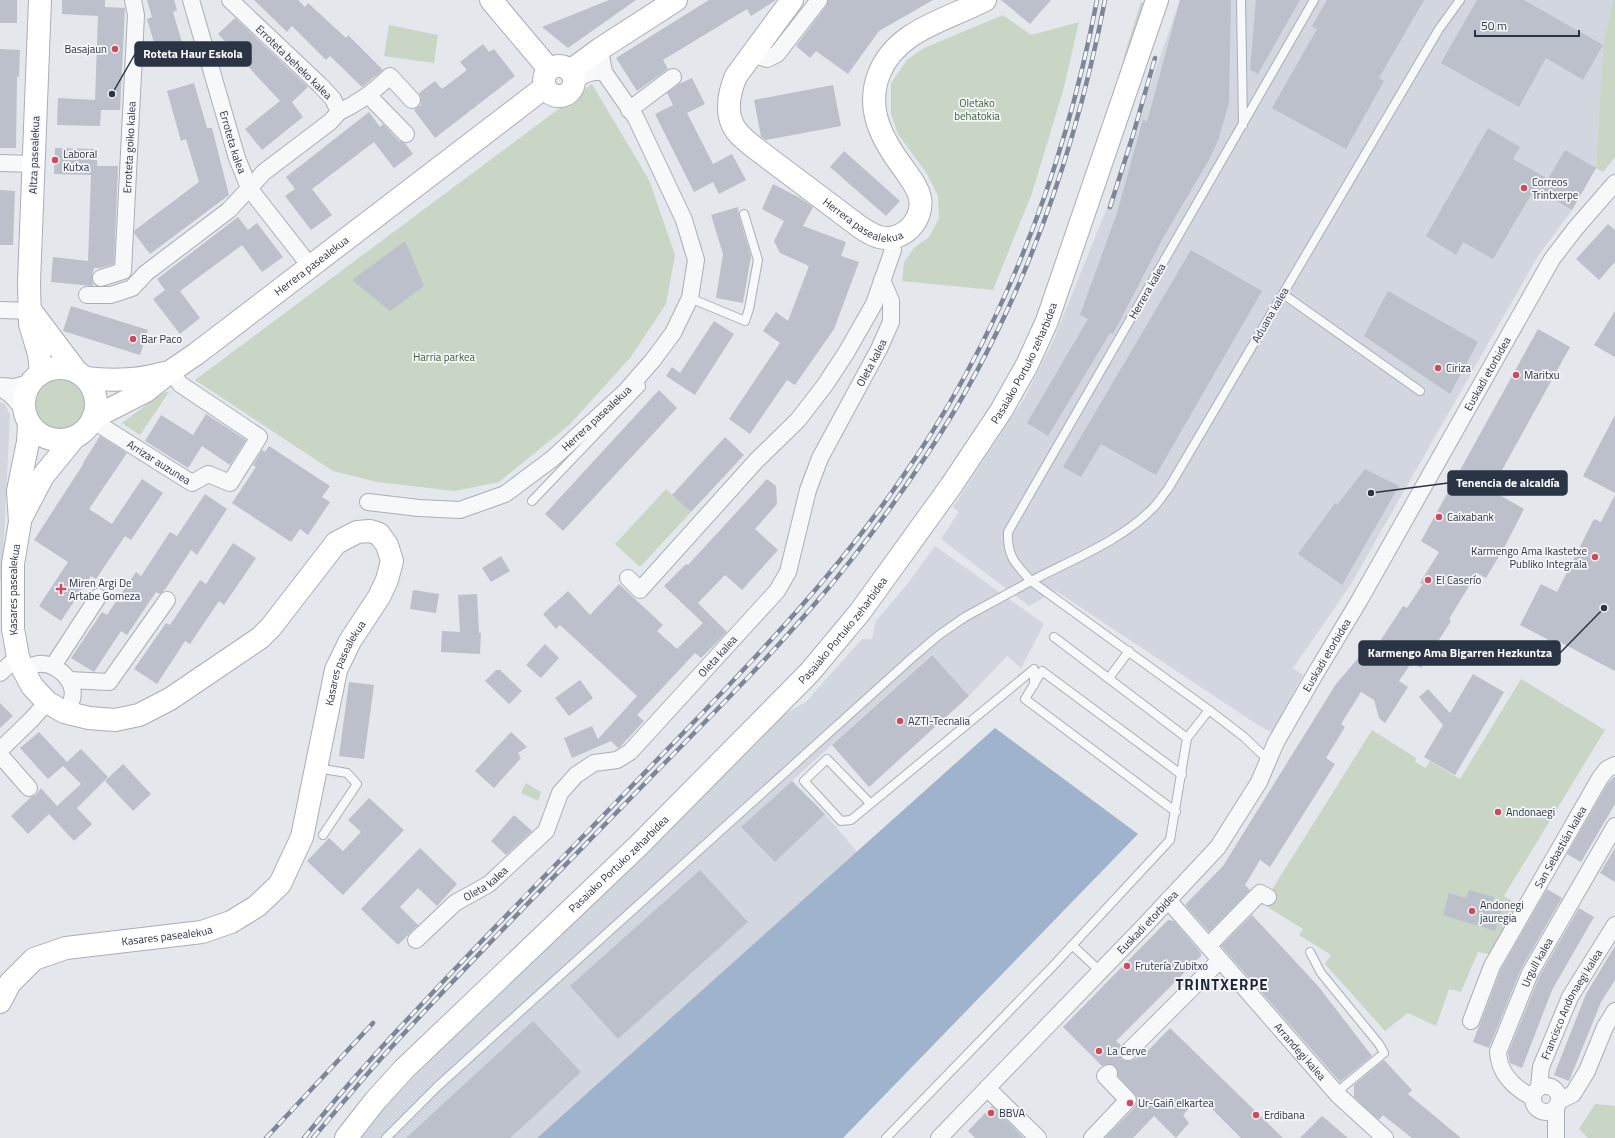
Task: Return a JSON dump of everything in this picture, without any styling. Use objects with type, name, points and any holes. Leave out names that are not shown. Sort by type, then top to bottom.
[{"type":"street","name":"Altza pasealekua","points":[[36,378],[39,354],[31,331],[29,282],[40,0]]},
{"type":"street","name":"Erroteta goiko kalea","points":[[101,278],[123,271],[136,15],[133,0]]},
{"type":"street","name":"Erroteta kalea","points":[[191,0],[237,158],[249,188],[310,266]]},
{"type":"street","name":"Erroteta beheko kalea","points":[[230,0],[320,85],[333,99],[339,112],[330,122],[264,172],[249,188]]},
{"type":"street","points":[[491,0],[547,78],[558,66],[567,68],[572,76]]},
{"type":"street","points":[[572,76],[600,49],[676,0]]},
{"type":"street","name":"Herrera pasealekua","points":[[792,0],[736,76],[730,90],[728,106],[731,118],[739,134],[860,227],[869,233],[887,238],[909,230],[919,214],[920,198],[914,184],[885,142],[878,127],[874,112],[874,98],[878,75],[885,61],[894,49],[904,40],[921,30],[985,0]]},
{"type":"street","points":[[752,54],[767,59],[777,54],[819,0]]},
{"type":"street","name":"Pasaiako Portuko zeharbidea","points":[[346,1138],[375,1101],[404,1069],[639,845],[810,672],[860,612],[903,554],[1001,411],[1027,365],[1047,321],[1157,0]]},
{"type":"street","points":[[572,76],[593,72],[604,72],[600,49]]},
{"type":"street","name":"Herrera pasealekua","points":[[368,502],[419,508],[460,510],[505,494],[552,459],[625,392],[673,333],[690,298],[696,260],[684,220],[636,118],[604,72]]},
{"type":"street","points":[[339,112],[369,96],[390,76],[412,100]]},
{"type":"street","points":[[629,110],[673,77]]},
{"type":"street","name":"Herrera pasealekua","points":[[93,419],[146,391],[171,371],[196,354],[310,266],[547,78]]},
{"type":"street","points":[[369,96],[406,134]]},
{"type":"street","points":[[0,163],[34,164]]},
{"type":"street","name":"Euskadi etorbidea","points":[[948,1135],[987,1088],[1100,972],[1218,847],[1259,782],[1268,760],[1314,676],[1359,601],[1552,259],[1575,229],[1615,183]]},
{"type":"street","points":[[87,296],[111,295],[132,288],[146,273],[229,210],[249,188]]},
{"type":"street","points":[[628,578],[640,590],[756,461],[798,420],[825,385],[846,354],[874,304],[893,250],[887,238]]},
{"type":"street","name":"Oleta kalea","points":[[416,940],[455,903],[489,884],[546,831],[560,794],[576,775],[594,763],[617,760],[630,752],[777,590],[788,572],[808,490],[820,458],[879,349],[891,322],[891,301],[882,280]]},
{"type":"street","points":[[0,310],[30,311],[92,388],[96,400],[93,419],[85,430],[74,438],[66,440],[52,440],[39,435],[12,396],[0,387]]},
{"type":"street","points":[[0,387],[14,387],[36,378],[50,369],[59,368],[81,375]]},
{"type":"street","name":"Herrera pasealekua","points":[[81,375],[100,380],[129,380],[171,371]]},
{"type":"street","name":"Arrizar auzunea","points":[[93,419],[192,483],[208,474],[230,483],[259,437],[180,384],[171,371]]},
{"type":"street","points":[[26,417],[23,402],[26,392],[36,378]]},
{"type":"street","name":"Kasares pasealekua","points":[[0,1002],[10,983],[34,959],[66,948],[202,932],[231,922],[257,906],[280,884],[302,837],[336,670],[350,641],[379,597],[387,580],[392,561],[387,544],[380,534],[370,531],[357,532],[336,543],[260,638],[170,699],[139,715],[115,720],[89,718],[56,707],[32,686],[21,663],[13,629],[13,564],[20,522],[18,491],[28,447],[26,417]]},
{"type":"street","name":"Kasares pasealekua","points":[[20,522],[43,476],[74,438]]},
{"type":"street","points":[[53,666],[98,597]]},
{"type":"street","points":[[69,680],[109,682],[167,600]]},
{"type":"street","points":[[0,673],[21,663],[53,666],[62,672],[69,680],[72,689],[72,700],[32,719],[0,750]]},
{"type":"street","points":[[0,756],[29,788]]},
{"type":"street","name":"San Sebastián kalea","points":[[1471,1021],[1492,966],[1600,778],[1607,769],[1615,765]]},
{"type":"street","name":"Urgull kalea","points":[[1536,1092],[1504,1075],[1498,1061],[1498,1052],[1530,973],[1615,826]]},
{"type":"street","points":[[1208,946],[1260,893],[1268,897]]},
{"type":"street","name":"Arrandegi kalea","points":[[1168,900],[1338,1095],[1368,1133],[1385,1138]]},
{"type":"street","name":"Francisco Andonaegi kalea","points":[[1536,1092],[1541,1067],[1570,997],[1615,924]]},
{"type":"street","points":[[1128,1052],[1220,960]]},
{"type":"street","points":[[1552,1138],[1553,1107],[1558,1093],[1553,1088],[1546,1085],[1536,1092],[1535,1107],[1553,1107],[1573,1094],[1587,1071],[1605,1027],[1615,1011]]},
{"type":"street","points":[[1092,1138],[1132,1103],[1105,1076],[1109,1073]]},
{"type":"street","points":[[987,1088],[1038,1138]]},
{"type":"street","points":[[1553,1107],[1556,1138]]},
{"type":"lane","points":[[1241,0],[1243,126]]},
{"type":"lane","name":"Herrera kalea","points":[[1268,760],[1244,737],[1209,710],[1031,581],[1015,563],[1008,547],[1008,532],[1243,126],[1314,0]]},
{"type":"lane","name":"Aduana kalea","points":[[386,1138],[437,1087],[938,635],[965,617],[1105,543],[1136,523],[1153,508],[1168,489],[1439,29],[1460,0]]},
{"type":"lane","points":[[690,298],[745,321],[749,309],[758,260],[744,214]]},
{"type":"lane","points":[[1283,294],[1420,391]]},
{"type":"lane","points":[[532,501],[641,387],[639,376]]},
{"type":"lane","points":[[1054,637],[1187,738]]},
{"type":"lane","points":[[1109,678],[1129,651]]},
{"type":"lane","points":[[870,803],[827,759],[804,781],[841,820],[851,820],[1034,669],[1034,685]]},
{"type":"lane","points":[[1176,812],[1025,699],[1042,671],[1182,775]]},
{"type":"lane","points":[[886,1138],[1072,946],[1170,840],[1176,812],[1187,738],[1209,710]]},
{"type":"lane","points":[[316,767],[347,773],[357,784],[323,835]]},
{"type":"lane","points":[[1072,946],[1100,972]]},
{"type":"lane","points":[[1310,952],[1321,973],[1384,1053],[1344,1087],[1338,1095]]},
{"type":"shaded area","points":[[1180,0],[1613,0],[1603,45],[1596,168],[1572,210],[1538,256],[1351,584],[1293,668],[1303,675],[1272,732],[1261,727],[1056,591],[1029,606],[941,539],[959,512],[953,507],[1025,397],[1054,339],[1107,208]]},
{"type":"shaded area","points":[[0,402],[5,404],[10,415],[2,580],[0,580]]},
{"type":"shaded area","points":[[935,546],[1044,624],[1021,668],[1007,656],[969,696],[931,655],[741,827],[775,862],[825,814],[857,852],[537,1138],[361,1138],[390,1101],[776,719],[806,702],[862,639],[872,639],[876,621],[909,582]]},
{"type":"green space","points":[[1613,0],[1615,0],[1615,157],[1603,172],[1596,168],[1603,45]]},
{"type":"green space","points":[[1141,2],[1148,5],[1118,82],[1125,53]]},
{"type":"green space","name":"Oletako behatokia","points":[[1003,15],[1031,35],[1079,22],[1063,91],[1032,193],[993,290],[902,281],[904,262],[914,248],[929,237],[939,218],[938,196],[927,174],[898,134],[891,114],[891,83],[907,60],[924,48]]},
{"type":"green space","points":[[389,25],[438,35],[434,63],[384,56]]},
{"type":"green space","name":"Harria parkea","points":[[592,84],[649,180],[675,255],[666,304],[630,358],[569,425],[499,482],[455,491],[377,482],[333,471],[195,380]]},
{"type":"green space","points":[[55,377],[65,377],[75,381],[83,389],[87,399],[87,409],[83,419],[75,427],[65,431],[55,431],[45,427],[37,419],[33,409],[33,399],[37,389],[45,381]]},
{"type":"green space","points":[[169,392],[140,435],[122,423],[162,393]]},
{"type":"green space","points":[[666,489],[691,512],[640,567],[615,544]]},
{"type":"green space","points":[[1521,679],[1605,730],[1504,896],[1525,909],[1498,956],[1478,952],[1461,992],[1449,989],[1436,1026],[1408,1013],[1385,1031],[1325,964],[1331,955],[1299,935],[1303,929],[1263,904],[1372,730],[1416,758],[1415,762],[1426,768],[1430,761],[1460,779]]},
{"type":"green space","points":[[526,783],[541,792],[538,801],[521,793]]},
{"type":"green space","points":[[1595,1104],[1615,1106],[1615,1138],[1588,1138],[1579,1129]]},
{"type":"water","points":[[995,728],[1138,834],[843,1138],[537,1138]]},
{"type":"building","points":[[0,0],[17,0],[17,23],[0,23]]},
{"type":"building","points":[[62,0],[105,0],[105,7],[125,8],[120,110],[101,110],[100,126],[57,125],[58,98],[95,100],[98,16],[62,14]]},
{"type":"building","points":[[147,0],[174,0],[177,10],[173,12],[187,59],[161,66],[147,19],[152,17]]},
{"type":"building","points":[[254,0],[298,0],[305,7],[308,3],[346,38],[348,35],[383,70],[362,87],[330,56],[326,60],[292,26],[287,32]]},
{"type":"building","points":[[609,0],[636,0],[568,48],[542,27]]},
{"type":"building","points":[[709,0],[776,0],[751,16],[747,9],[663,60],[668,69],[637,91],[616,58]]},
{"type":"building","points":[[828,0],[933,0],[879,31],[848,74],[816,51],[810,58],[796,46],[826,6]]},
{"type":"building","points":[[1001,0],[1051,0],[1030,24]]},
{"type":"building","points":[[1180,0],[1231,0],[1229,102],[1219,138],[1210,158],[1163,238],[1113,334],[1110,333],[1048,436],[1027,423],[1088,319],[1080,315],[1117,213],[1143,119],[1147,122]]},
{"type":"building","points":[[1256,0],[1300,0],[1258,74],[1250,70]]},
{"type":"building","points":[[1327,0],[1424,0],[1379,78],[1384,81],[1346,149],[1272,108],[1317,29],[1312,26]]},
{"type":"building","points":[[1477,0],[1524,0],[1603,45],[1583,80],[1546,58],[1519,107],[1441,63]]},
{"type":"building","points":[[235,18],[308,87],[292,102],[303,117],[262,150],[245,129],[280,101],[218,34]]},
{"type":"building","points":[[483,44],[489,52],[494,49],[515,76],[435,138],[414,110],[421,105],[419,93],[435,81],[442,89],[467,70],[460,62]]},
{"type":"building","points":[[0,49],[20,50],[19,77],[17,76],[16,148],[0,148]]},
{"type":"building","points":[[692,78],[705,104],[687,113],[713,164],[732,154],[746,180],[719,194],[713,182],[694,192],[655,114],[673,105],[667,93],[679,84]]},
{"type":"building","points":[[194,83],[207,128],[212,128],[229,195],[150,254],[134,233],[135,230],[199,182],[186,139],[181,141],[167,91]]},
{"type":"building","points":[[833,85],[841,126],[766,140],[761,137],[754,100]]},
{"type":"building","points":[[369,112],[380,127],[383,124],[399,141],[405,143],[413,154],[394,168],[374,142],[312,189],[332,215],[311,230],[285,196],[295,189],[286,177]]},
{"type":"building","points":[[1488,128],[1520,147],[1513,159],[1548,179],[1565,150],[1596,168],[1572,210],[1535,188],[1493,259],[1463,242],[1456,255],[1426,236]]},
{"type":"building","points":[[55,148],[97,149],[97,166],[118,166],[114,264],[94,268],[92,276],[93,286],[51,282],[53,257],[88,261],[91,175],[54,174]]},
{"type":"building","points":[[844,151],[900,201],[886,216],[830,167]]},
{"type":"building","points":[[773,184],[800,198],[813,207],[803,226],[846,242],[841,256],[859,262],[834,329],[795,385],[787,380],[750,434],[729,419],[780,343],[763,331],[776,312],[788,321],[809,266],[780,253],[774,241],[784,221],[762,209]]},
{"type":"building","points":[[0,190],[15,191],[13,245],[0,245]]},
{"type":"building","points":[[738,207],[739,216],[751,256],[743,303],[716,298],[723,254],[711,215]]},
{"type":"building","points":[[238,217],[248,230],[257,223],[283,257],[262,272],[242,245],[180,291],[200,318],[180,334],[153,299],[165,290],[157,279]]},
{"type":"building","points":[[1608,224],[1615,230],[1615,262],[1599,280],[1576,259]]},
{"type":"building","points":[[405,241],[424,286],[390,311],[352,280]]},
{"type":"building","points":[[1191,250],[1262,291],[1156,475],[1101,444],[1081,477],[1063,467]]},
{"type":"building","name":"Ciriza","points":[[1388,291],[1478,342],[1450,394],[1364,336]]},
{"type":"building","points":[[71,306],[148,330],[140,355],[63,331]]},
{"type":"building","points":[[1615,311],[1615,357],[1594,345]]},
{"type":"building","points":[[714,321],[734,334],[695,395],[666,376],[672,367],[680,373]]},
{"type":"building","points":[[1538,329],[1570,347],[1491,490],[1524,509],[1505,546],[1486,578],[1477,573],[1449,619],[1451,621],[1421,668],[1412,662],[1399,681],[1408,687],[1385,723],[1379,718],[1374,700],[1361,692],[1341,724],[1345,727],[1326,758],[1335,764],[1270,867],[1260,860],[1245,885],[1250,890],[1209,932],[1185,905],[1223,866],[1336,684],[1360,656],[1367,661],[1403,606],[1407,608],[1423,584],[1420,583],[1439,552],[1421,541]]},
{"type":"building","points":[[659,390],[677,408],[563,531],[545,514]]},
{"type":"building","points":[[206,414],[246,440],[230,465],[202,446],[188,468],[145,441],[161,415],[193,435]]},
{"type":"building","points":[[1615,415],[1615,493],[1583,476]]},
{"type":"building","points":[[100,436],[127,453],[89,509],[112,524],[142,479],[163,493],[131,540],[125,536],[96,579],[91,576],[61,621],[39,606],[68,562],[34,540]]},
{"type":"building","points":[[725,437],[744,455],[691,512],[672,495]]},
{"type":"building","points":[[269,446],[330,486],[322,497],[330,502],[308,535],[300,529],[291,542],[232,503],[256,467],[253,465],[262,450],[265,452]]},
{"type":"building","points":[[1365,469],[1399,486],[1342,585],[1298,554],[1335,503],[1337,505]]},
{"type":"building","points":[[767,479],[776,486],[777,504],[755,529],[778,550],[742,590],[725,575],[698,603],[727,632],[701,658],[695,653],[637,715],[644,721],[620,747],[618,748],[611,741],[572,758],[564,738],[592,726],[598,739],[637,696],[560,625],[556,629],[543,614],[568,591],[590,615],[619,584],[663,625],[657,631],[677,649],[703,623],[664,586],[686,564],[688,565]]},
{"type":"building","points":[[205,494],[227,509],[197,555],[191,550],[164,591],[160,594],[156,592],[127,635],[121,631],[94,672],[71,658],[102,612],[107,615],[136,572],[141,576],[170,532],[177,536]]},
{"type":"building","name":"Karmengo Ama Ikastetxe Publiko Integrala","points":[[1615,495],[1615,671],[1560,642],[1558,645],[1520,625],[1541,584],[1557,592],[1594,519],[1601,522]]},
{"type":"building","points":[[233,543],[256,558],[224,605],[219,601],[190,644],[185,641],[157,684],[134,669],[166,623],[170,625],[200,580],[206,584]]},
{"type":"building","points":[[501,556],[510,571],[491,582],[482,568]]},
{"type":"building","points":[[413,590],[439,594],[436,613],[410,609]]},
{"type":"building","points":[[477,594],[479,633],[481,633],[480,654],[441,652],[442,631],[460,632],[458,595]]},
{"type":"building","points":[[545,644],[559,658],[541,678],[526,665]]},
{"type":"building","name":"AZTI-Tecnalia","points":[[932,655],[969,696],[869,787],[832,745]]},
{"type":"building","points":[[496,670],[500,670],[522,691],[509,704],[485,681]]},
{"type":"building","points":[[1473,674],[1504,692],[1455,775],[1424,757],[1443,725],[1419,697],[1428,689],[1450,713]]},
{"type":"building","points":[[580,680],[593,698],[569,716],[555,698]]},
{"type":"building","points":[[349,682],[374,685],[364,759],[339,756]]},
{"type":"building","points":[[0,703],[13,716],[0,728]]},
{"type":"building","points":[[39,732],[67,762],[81,749],[108,777],[77,808],[92,824],[74,841],[49,814],[28,834],[11,816],[31,797],[36,795],[41,788],[57,806],[81,784],[63,766],[48,779],[20,748]]},
{"type":"building","points":[[511,732],[527,747],[518,753],[521,758],[494,788],[475,771]]},
{"type":"building","points":[[123,764],[151,794],[133,811],[105,781]]},
{"type":"building","points":[[1615,776],[1615,804],[1581,862],[1567,854],[1608,783]]},
{"type":"building","points":[[792,781],[825,814],[775,862],[741,827]]},
{"type":"building","points":[[369,798],[404,830],[343,895],[307,861],[329,838],[343,851],[361,832],[348,820]]},
{"type":"building","points":[[514,815],[532,831],[506,855],[491,841]]},
{"type":"building","points":[[420,848],[457,884],[437,906],[418,888],[400,907],[418,925],[398,945],[361,909]]},
{"type":"building","points":[[1615,848],[1615,882],[1600,873]]},
{"type":"building","points":[[700,870],[748,922],[618,1039],[570,986]]},
{"type":"building","points":[[1547,889],[1562,898],[1521,969],[1489,1048],[1473,1042],[1501,969]]},
{"type":"building","name":"Andonegi jauregia","points":[[1469,890],[1494,897],[1492,905],[1502,908],[1495,931],[1443,915],[1449,893],[1466,898]]},
{"type":"building","points":[[1579,908],[1594,917],[1552,990],[1522,1068],[1510,1063],[1508,1053],[1539,977]]},
{"type":"building","points":[[1252,915],[1318,986],[1372,1056],[1340,1082],[1221,946]]},
{"type":"building","points":[[1168,920],[1174,921],[1201,953],[1201,956],[1116,1041],[1121,1045],[1119,1055],[1126,1061],[1131,1061],[1139,1056],[1141,1058],[1170,1028],[1283,1138],[1241,1138],[1200,1097],[1183,1115],[1189,1123],[1176,1138],[1154,1116],[1133,1138],[1105,1138],[1135,1107],[1137,1097],[1118,1076],[1116,1067],[1108,1064],[1102,1066],[1063,1027]]},
{"type":"building","points":[[1615,946],[1615,980],[1601,1002],[1569,1081],[1554,1075],[1586,994]]},
{"type":"building","points":[[533,1021],[581,1072],[531,1119],[510,1138],[406,1138]]},
{"type":"building","points":[[1384,1060],[1412,1090],[1408,1094],[1461,1138],[1412,1138],[1383,1115],[1379,1120],[1354,1097],[1354,1085]]},
{"type":"building","points":[[992,1106],[1024,1138],[975,1138],[968,1131]]},
{"type":"building","points":[[1322,1116],[1348,1138],[1300,1138]]},
{"type":"railway","points":[[304,1138],[324,1113],[409,1018],[771,640],[850,548],[899,482],[935,427],[968,370],[997,312],[1024,252],[1066,128],[1083,64],[1097,0]]},
{"type":"railway","points":[[313,1138],[428,1007],[774,650],[844,569],[901,493],[960,401],[989,347],[1015,292],[1039,235],[1077,119],[1105,0]]},
{"type":"railway","points":[[1110,207],[1133,135],[1155,58]]},
{"type":"railway","points":[[266,1138],[373,1023]]},
{"type":"place","name":"Basajaun","points":[[115,49]]},
{"type":"place","name":"Roteta Haur Eskola","points":[[112,94]]},
{"type":"place","name":"Laboral Kutxa","points":[[55,160]]},
{"type":"place","name":"Correos Trintxerpe","points":[[1524,188]]},
{"type":"place","name":"Bar Paco","points":[[133,339]]},
{"type":"place","name":"Ciriza","points":[[1438,368]]},
{"type":"place","name":"Maritxu","points":[[1516,375]]},
{"type":"place","name":"Tenencia de alcaldía","points":[[1371,493]]},
{"type":"place","name":"Caixabank","points":[[1439,517]]},
{"type":"place","name":"Karmengo Ama Ikastetxe Publiko Integrala","points":[[1595,557]]},
{"type":"place","name":"El Caserío","points":[[1428,580]]},
{"type":"place","name":"Miren Argi De Artabe Gomeza","points":[[61,589]]},
{"type":"place","name":"Karmengo Ama Bigarren Hezkuntza","points":[[1604,608]]},
{"type":"place","name":"AZTI-Tecnalia","points":[[900,721]]},
{"type":"place","name":"Andonaegi","points":[[1498,812]]},
{"type":"place","name":"Andonegi jauregia","points":[[1472,911]]},
{"type":"place","name":"Frutería Zubitxo","points":[[1127,966]]},
{"type":"place","name":"La Cerve","points":[[1099,1051]]},
{"type":"place","name":"Ur-Gaiñ elkartea","points":[[1130,1103]]},
{"type":"place","name":"BBVA","points":[[991,1113]]},
{"type":"place","name":"Erdibana","points":[[1256,1115]]},
{"type":"district","name":"TRINTXERPE","points":[[1222,984]]}]
